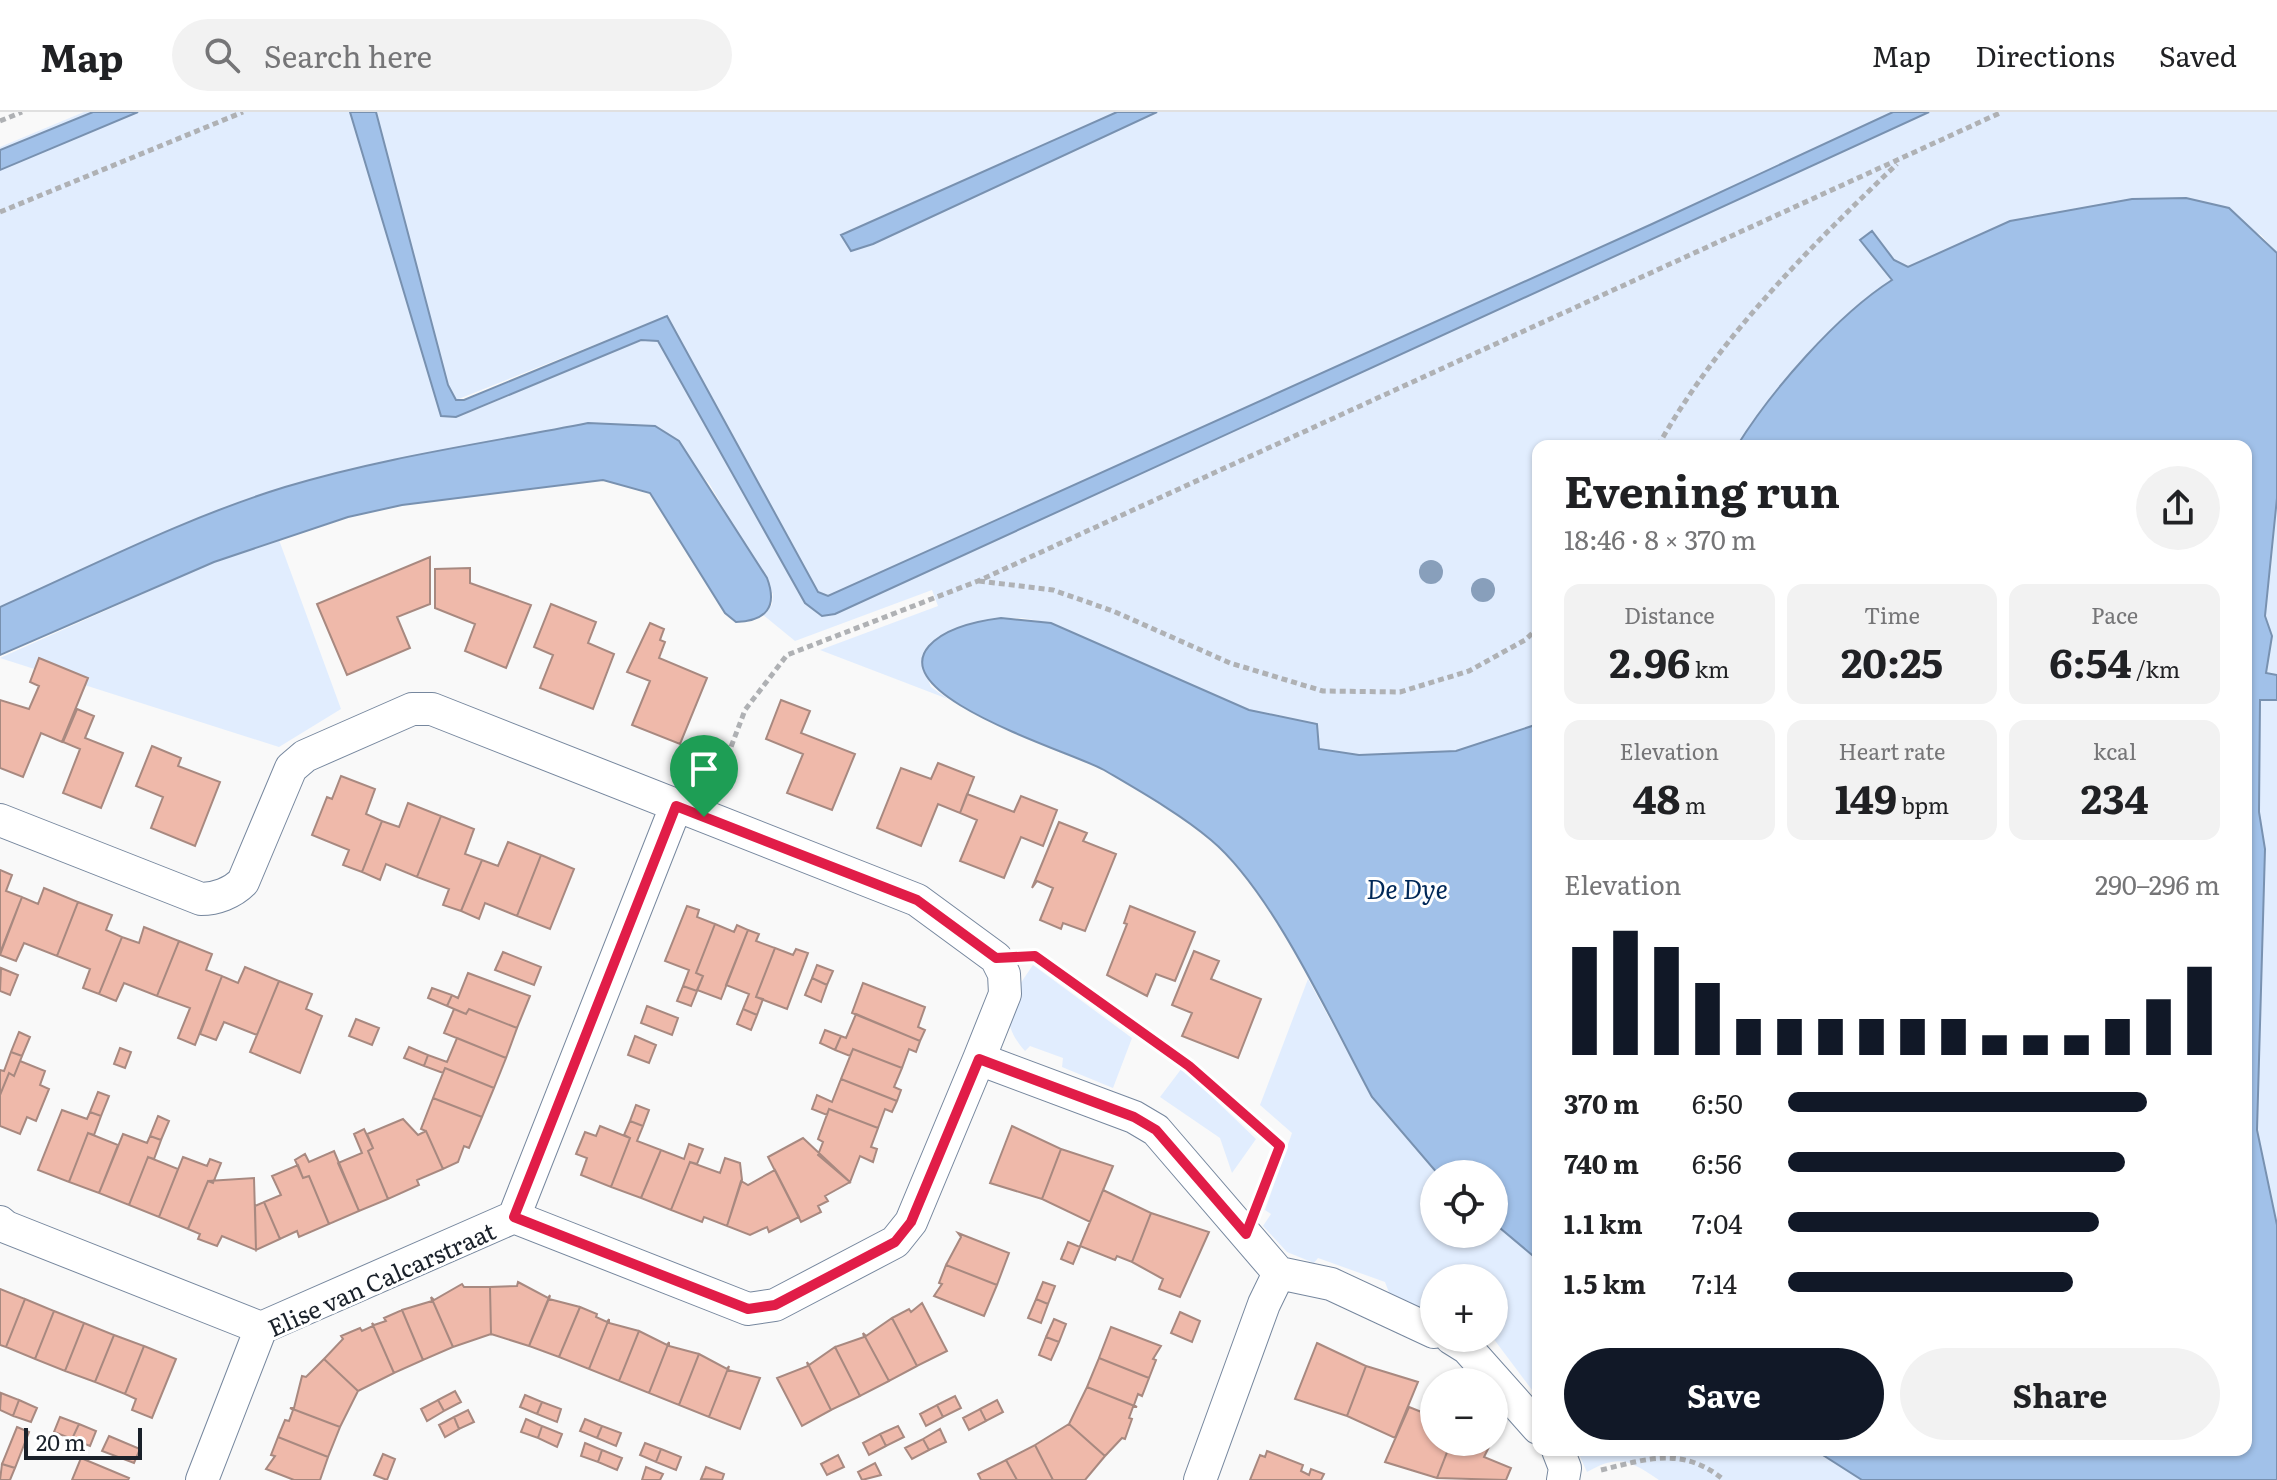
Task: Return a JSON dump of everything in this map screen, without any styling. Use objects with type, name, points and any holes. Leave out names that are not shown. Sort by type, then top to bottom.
[{"type":"street","points":[[0,820],[201,899],[211,899],[235,890],[243,882],[291,768],[412,709],[432,709],[917,900],[996,958]]},
{"type":"street","name":"Elise van Calcarstraat","points":[[202,1480],[261,1328],[514,1217],[690,812]]},
{"type":"street","name":"Elise van Calcarstraat","points":[[514,1217],[748,1309],[775,1305],[895,1242],[911,1222],[1005,994],[1004,974],[996,958]]},
{"type":"street","points":[[979,1059],[1134,1117],[1156,1130],[1279,1273],[1331,1284],[1420,1325]]},
{"type":"street","points":[[0,1222],[261,1328]]},
{"type":"street","points":[[1200,1480],[1264,1304],[1279,1273]]},
{"type":"street","points":[[1471,1352],[1532,1421]]},
{"type":"path","points":[[0,121],[22,112]]},
{"type":"path","points":[[0,212],[243,112]]},
{"type":"path","points":[[690,812],[745,710],[787,655],[978,581],[2002,112]]},
{"type":"path","points":[[1661,440],[1682,404],[1755,308],[1826,232],[1902,159]]},
{"type":"path","points":[[978,581],[1053,590],[1113,611],[1230,663],[1323,691],[1400,692],[1469,671],[1532,634]]},
{"type":"path","points":[[996,958],[1035,956],[1189,1066],[1280,1146],[1246,1234]]},
{"type":"path","points":[[1561,1470],[1659,1456]]},
{"type":"path","points":[[1669,1456],[1712,1469],[1724,1480]]},
{"type":"shaded area","points":[[84,112],[350,112],[441,416],[456,418],[641,340],[658,341],[805,603],[835,614],[1929,112],[2277,112],[2277,253],[2261,235],[2186,198],[2132,199],[2011,221],[1908,267],[1894,260],[1872,231],[1860,241],[1892,280],[1850,312],[1807,355],[1786,378],[1741,440],[1532,440],[1532,726],[1456,751],[1359,755],[1319,749],[1316,724],[1249,710],[1051,623],[1001,618],[964,626],[929,647],[922,664],[931,687],[948,699],[820,650],[938,606],[932,590],[795,641],[762,614],[772,605],[773,594],[709,483],[655,426],[588,423],[373,464],[285,487],[200,518],[0,607],[0,147]]},
{"type":"shaded area","points":[[376,112],[1893,112],[828,596],[818,592],[667,316],[456,400],[448,385]]},
{"type":"shaded area","points":[[2277,498],[2277,675],[2266,674],[2272,636],[2265,616]]},
{"type":"shaded area","points":[[279,540],[341,709],[279,747],[0,658],[214,562]]},
{"type":"shaded area","points":[[2260,699],[2277,700],[2277,1225],[2257,1130],[2265,849],[2259,812]]},
{"type":"shaded area","points":[[1033,965],[1132,1038],[1113,1088],[1062,1067],[1063,1058],[1030,1046],[1025,1051],[1016,1039],[1010,1028],[1010,1007],[1018,987]]},
{"type":"shaded area","points":[[1308,979],[1372,1097],[1426,1160],[1420,1160],[1420,1248],[1508,1248],[1508,1235],[1532,1255],[1532,1390],[1504,1352],[1508,1352],[1508,1264],[1420,1264],[1420,1307],[1390,1295],[1385,1282],[1318,1258],[1314,1263],[1287,1252],[1263,1226],[1271,1214],[1265,1210],[1292,1133],[1260,1105]]},
{"type":"shaded area","points":[[1182,1068],[1256,1139],[1232,1173],[1220,1138],[1160,1097]]},
{"type":"shaded area","points":[[1580,1456],[1824,1456],[1862,1480],[1659,1480],[1631,1464],[1616,1461],[1587,1472]]},
{"type":"water","points":[[93,112],[138,112],[0,170],[0,150]]},
{"type":"water","points":[[350,112],[376,112],[448,385],[456,400],[464,400],[667,316],[818,592],[828,596],[1893,112],[1929,112],[835,614],[822,616],[805,603],[658,341],[641,340],[456,417],[441,416]]},
{"type":"water","points":[[1117,112],[1157,112],[873,244],[851,251],[841,235]]},
{"type":"water","points":[[2186,198],[2229,208],[2277,253],[2277,498],[2265,616],[2272,636],[2266,673],[2277,675],[2277,700],[2260,700],[2259,812],[2265,849],[2257,1130],[2277,1225],[2277,1480],[1862,1480],[1824,1456],[2252,1456],[2252,440],[1741,440],[1786,379],[1828,333],[1892,280],[1860,240],[1872,231],[1894,260],[1908,267],[2010,221],[2132,199]]},
{"type":"water","points":[[588,423],[655,426],[679,441],[767,578],[771,597],[762,615],[736,622],[725,613],[650,493],[603,480],[402,505],[348,517],[214,562],[0,655],[0,607],[212,512],[285,487],[360,467]]},
{"type":"water","name":"De Dye","points":[[1001,618],[1051,623],[1249,710],[1317,724],[1319,749],[1359,755],[1456,751],[1532,726],[1532,1255],[1508,1235],[1508,1160],[1426,1160],[1372,1097],[1279,925],[1234,863],[1211,840],[1173,812],[1104,770],[989,721],[957,703],[933,684],[922,665],[929,646],[953,630]]},
{"type":"building","points":[[430,557],[430,604],[397,617],[410,648],[347,675],[317,604]]},
{"type":"building","points":[[470,568],[470,583],[531,605],[506,668],[465,651],[475,624],[435,608],[435,569]]},
{"type":"building","points":[[551,604],[596,622],[588,643],[614,654],[593,709],[540,688],[553,655],[534,647]]},
{"type":"building","points":[[650,623],[664,629],[660,640],[665,642],[659,658],[707,678],[680,744],[632,725],[650,681],[627,672]]},
{"type":"building","points":[[39,658],[88,678],[62,742],[41,733],[23,777],[0,768],[0,700],[29,709],[39,686],[30,682]]},
{"type":"building","points":[[781,700],[810,711],[801,733],[855,754],[832,810],[787,793],[803,754],[766,739]]},
{"type":"building","points":[[77,709],[94,716],[85,738],[123,753],[101,808],[63,793],[80,749],[63,742]]},
{"type":"building","points":[[152,746],[181,758],[178,766],[220,782],[195,846],[151,828],[163,797],[136,786]]},
{"type":"building","points":[[938,763],[974,777],[960,813],[938,804],[921,846],[877,828],[901,768],[931,779]]},
{"type":"building","points":[[341,776],[375,789],[366,814],[382,821],[362,872],[343,865],[349,850],[312,835],[327,797],[332,799]]},
{"type":"building","points":[[967,794],[1014,812],[1021,796],[1057,810],[1043,846],[1021,837],[1004,878],[960,861],[977,820],[960,813]]},
{"type":"building","points":[[408,803],[441,816],[417,877],[386,864],[380,880],[362,872],[382,821],[399,827]]},
{"type":"building","points":[[441,816],[474,829],[465,854],[482,860],[461,911],[443,905],[449,889],[417,877]]},
{"type":"building","points":[[1059,822],[1087,833],[1083,841],[1116,854],[1085,931],[1063,923],[1061,929],[1040,920],[1053,888],[1037,881],[1032,888]]},
{"type":"building","points":[[508,842],[541,855],[517,916],[485,903],[479,919],[461,911],[482,860],[498,866]]},
{"type":"building","points":[[541,855],[574,869],[550,929],[517,916]]},
{"type":"building","points":[[0,870],[12,875],[6,891],[22,897],[0,953]]},
{"type":"building","points":[[44,888],[78,902],[57,956],[24,943],[16,961],[0,955],[22,897],[38,904]]},
{"type":"building","points":[[78,902],[112,915],[106,930],[122,937],[99,994],[83,988],[90,969],[57,956]]},
{"type":"building","points":[[687,906],[699,910],[697,917],[715,924],[696,973],[703,976],[697,991],[683,986],[689,970],[665,961]]},
{"type":"building","points":[[1130,906],[1195,932],[1175,981],[1156,974],[1147,996],[1107,975],[1127,924],[1124,923]]},
{"type":"building","points":[[715,924],[734,932],[737,925],[748,930],[721,999],[697,990],[703,976],[696,973]]},
{"type":"building","points":[[144,927],[179,941],[157,996],[124,983],[116,1001],[99,994],[122,937],[139,943]]},
{"type":"building","points":[[748,930],[759,934],[756,941],[775,948],[756,997],[763,999],[757,1015],[743,1009],[749,994],[726,985]]},
{"type":"building","points":[[179,941],[212,954],[206,970],[222,976],[195,1045],[178,1038],[190,1008],[157,996]]},
{"type":"building","points":[[775,948],[793,955],[796,949],[808,953],[787,1009],[756,997]]},
{"type":"building","points":[[1194,951],[1219,961],[1211,979],[1261,999],[1238,1058],[1182,1036],[1192,1013],[1172,1005]]},
{"type":"building","points":[[503,952],[541,967],[534,985],[495,970]]},
{"type":"building","points":[[817,965],[833,971],[827,985],[812,978]]},
{"type":"building","points":[[245,967],[279,981],[257,1035],[224,1022],[216,1040],[200,1034],[222,976],[238,983]]},
{"type":"building","points":[[1,968],[18,975],[10,995],[0,991]]},
{"type":"building","points":[[468,973],[530,996],[517,1028],[469,1009],[466,1014],[447,1006],[452,995],[458,998]]},
{"type":"building","points":[[812,978],[827,985],[821,1002],[805,995]]},
{"type":"building","points":[[279,981],[312,994],[306,1009],[322,1016],[300,1073],[250,1052]]},
{"type":"building","points":[[863,983],[925,1007],[918,1027],[925,1030],[920,1041],[852,1013]]},
{"type":"building","points":[[683,986],[697,991],[691,1006],[677,1001]]},
{"type":"building","points":[[432,988],[452,995],[447,1006],[428,998]]},
{"type":"building","points":[[647,1006],[678,1018],[672,1035],[641,1023]]},
{"type":"building","points":[[454,1009],[466,1014],[469,1009],[517,1028],[506,1058],[444,1033]]},
{"type":"building","points":[[743,1009],[757,1015],[751,1030],[737,1024]]},
{"type":"building","points":[[856,1014],[920,1041],[916,1052],[909,1049],[902,1068],[853,1049],[850,1056],[835,1050],[841,1036],[846,1038]]},
{"type":"building","points":[[356,1019],[379,1028],[372,1045],[349,1036]]},
{"type":"building","points":[[825,1030],[841,1036],[835,1050],[820,1043]]},
{"type":"building","points":[[19,1032],[30,1037],[22,1056],[11,1052]]},
{"type":"building","points":[[635,1036],[656,1045],[649,1063],[628,1055]]},
{"type":"building","points":[[457,1038],[506,1058],[494,1088],[445,1068],[443,1073],[424,1066],[428,1055],[447,1062]]},
{"type":"building","points":[[409,1047],[428,1055],[424,1066],[404,1058]]},
{"type":"building","points":[[120,1048],[131,1052],[125,1068],[114,1064]]},
{"type":"building","points":[[853,1049],[902,1068],[894,1087],[901,1090],[897,1101],[841,1079]]},
{"type":"building","points":[[11,1052],[22,1056],[14,1076],[9,1073],[0,1095],[0,1070],[4,1071]]},
{"type":"building","points":[[20,1061],[45,1071],[40,1085],[49,1089],[36,1121],[27,1117],[20,1134],[0,1126],[0,1095],[9,1073],[14,1076]]},
{"type":"building","points":[[445,1068],[494,1088],[482,1117],[433,1098]]},
{"type":"building","points":[[841,1079],[897,1101],[892,1112],[885,1109],[878,1128],[829,1109],[827,1115],[812,1109],[817,1095],[832,1102]]},
{"type":"building","points":[[98,1092],[109,1096],[101,1116],[90,1112]]},
{"type":"building","points":[[433,1098],[482,1117],[469,1148],[464,1146],[458,1162],[443,1169],[426,1131],[421,1129]]},
{"type":"building","points":[[636,1105],[649,1110],[643,1126],[630,1121]]},
{"type":"building","points":[[829,1109],[878,1128],[871,1147],[877,1149],[873,1162],[860,1156],[850,1182],[818,1155],[823,1142],[818,1139]]},
{"type":"building","points":[[62,1110],[87,1119],[90,1112],[101,1116],[94,1135],[88,1133],[69,1182],[38,1170]]},
{"type":"building","points":[[158,1116],[169,1121],[161,1140],[150,1136]]},
{"type":"building","points":[[403,1119],[418,1135],[426,1131],[443,1169],[417,1180],[419,1185],[388,1199],[368,1151],[373,1148],[367,1134]]},
{"type":"building","points":[[630,1121],[643,1126],[637,1141],[661,1150],[641,1198],[611,1187],[630,1138],[624,1135]]},
{"type":"building","points":[[600,1126],[630,1138],[611,1187],[581,1175],[587,1158],[576,1154],[585,1132],[596,1136]]},
{"type":"building","points":[[1012,1126],[1061,1149],[1042,1199],[990,1183]]},
{"type":"building","points":[[364,1129],[373,1148],[368,1151],[388,1199],[359,1211],[338,1163],[362,1153],[354,1134]]},
{"type":"building","points":[[88,1133],[118,1145],[99,1193],[69,1182]]},
{"type":"building","points":[[123,1134],[147,1143],[150,1136],[161,1140],[154,1159],[148,1157],[129,1205],[99,1193]]},
{"type":"building","points":[[803,1138],[850,1182],[825,1196],[828,1201],[818,1206],[821,1212],[801,1222],[768,1157]]},
{"type":"building","points":[[689,1144],[703,1149],[697,1164],[690,1162],[671,1210],[641,1198],[661,1150],[684,1159]]},
{"type":"building","points":[[1061,1149],[1113,1166],[1090,1222],[1042,1199]]},
{"type":"building","points":[[334,1151],[359,1211],[329,1224],[309,1176],[303,1178],[295,1160],[305,1154],[309,1162]]},
{"type":"building","points":[[148,1157],[178,1169],[159,1217],[129,1205]]},
{"type":"building","points":[[183,1157],[207,1166],[210,1159],[221,1163],[213,1183],[208,1181],[188,1229],[159,1217]]},
{"type":"building","points":[[725,1158],[740,1163],[742,1180],[727,1226],[704,1217],[702,1222],[671,1210],[690,1162],[720,1173]]},
{"type":"building","points":[[298,1165],[303,1178],[309,1176],[329,1224],[299,1237],[297,1231],[280,1239],[264,1202],[281,1195],[272,1176]]},
{"type":"building","points":[[775,1170],[799,1217],[769,1232],[767,1227],[750,1235],[727,1226],[741,1181],[748,1185]]},
{"type":"building","points":[[254,1178],[256,1250],[222,1236],[217,1246],[198,1239],[200,1234],[188,1229],[208,1181]]},
{"type":"building","points":[[1103,1190],[1151,1213],[1132,1262],[1117,1256],[1115,1260],[1080,1246]]},
{"type":"building","points":[[264,1202],[280,1239],[256,1250],[255,1206]]},
{"type":"building","points":[[1151,1213],[1209,1232],[1180,1297],[1159,1289],[1163,1279],[1132,1262]]},
{"type":"building","points":[[958,1233],[1009,1253],[997,1285],[946,1265],[961,1237]]},
{"type":"building","points":[[1068,1242],[1080,1247],[1073,1264],[1061,1259]]},
{"type":"building","points":[[946,1265],[997,1285],[984,1316],[934,1296],[942,1284],[939,1283]]},
{"type":"building","points":[[518,1282],[548,1298],[550,1295],[529,1346],[491,1334],[490,1287],[517,1286]]},
{"type":"building","points":[[1043,1282],[1055,1286],[1048,1304],[1036,1299]]},
{"type":"building","points":[[462,1284],[464,1287],[490,1287],[491,1334],[453,1347],[431,1297],[434,1300]]},
{"type":"building","points":[[0,1289],[25,1299],[6,1347],[0,1345]]},
{"type":"building","points":[[550,1296],[549,1299],[580,1307],[559,1357],[529,1346]]},
{"type":"building","points":[[431,1297],[453,1347],[423,1360],[402,1310],[432,1301]]},
{"type":"building","points":[[25,1299],[54,1311],[35,1359],[6,1347]]},
{"type":"building","points":[[1036,1299],[1048,1304],[1041,1323],[1028,1318]]},
{"type":"building","points":[[922,1303],[947,1351],[917,1366],[892,1318],[909,1309],[911,1312]]},
{"type":"building","points":[[580,1307],[607,1322],[609,1319],[589,1369],[559,1357]]},
{"type":"building","points":[[402,1310],[423,1360],[394,1373],[372,1323],[386,1321],[384,1318]]},
{"type":"building","points":[[54,1311],[84,1323],[65,1371],[35,1359]]},
{"type":"building","points":[[1180,1312],[1200,1321],[1192,1342],[1171,1333]]},
{"type":"building","points":[[892,1318],[917,1366],[889,1381],[863,1333],[866,1336]]},
{"type":"building","points":[[609,1319],[609,1323],[639,1331],[619,1381],[589,1369]]},
{"type":"building","points":[[1054,1319],[1066,1324],[1059,1342],[1046,1337]]},
{"type":"building","points":[[84,1323],[114,1335],[95,1382],[65,1371]]},
{"type":"building","points":[[372,1323],[394,1373],[358,1391],[324,1359],[343,1339],[341,1336],[360,1328],[362,1331],[373,1326]]},
{"type":"building","points":[[1111,1327],[1161,1346],[1153,1359],[1156,1360],[1149,1378],[1099,1358]]},
{"type":"building","points":[[639,1331],[667,1345],[669,1342],[649,1393],[619,1381]]},
{"type":"building","points":[[863,1333],[889,1381],[860,1396],[835,1347],[864,1337]]},
{"type":"building","points":[[114,1335],[144,1346],[125,1394],[95,1382]]},
{"type":"building","points":[[1046,1337],[1059,1342],[1051,1360],[1039,1355]]},
{"type":"building","points":[[669,1342],[669,1346],[699,1354],[679,1405],[649,1393]]},
{"type":"building","points":[[1317,1343],[1366,1366],[1347,1416],[1295,1399]]},
{"type":"building","points":[[144,1346],[176,1359],[152,1418],[132,1410],[136,1399],[125,1394]]},
{"type":"building","points":[[835,1347],[860,1396],[831,1410],[807,1362],[809,1365]]},
{"type":"building","points":[[699,1354],[727,1369],[729,1366],[709,1417],[679,1405]]},
{"type":"building","points":[[1099,1358],[1149,1378],[1142,1396],[1138,1394],[1134,1405],[1137,1407],[1087,1387]]},
{"type":"building","points":[[324,1359],[358,1391],[340,1427],[290,1408],[294,1408],[302,1376],[306,1377]]},
{"type":"building","points":[[807,1362],[831,1410],[802,1426],[777,1378],[808,1366]]},
{"type":"building","points":[[729,1366],[728,1370],[760,1378],[740,1429],[709,1417]]},
{"type":"building","points":[[1366,1366],[1418,1382],[1395,1438],[1347,1416]]},
{"type":"building","points":[[1087,1387],[1137,1407],[1133,1407],[1125,1439],[1122,1438],[1105,1456],[1069,1424]]},
{"type":"building","points":[[455,1391],[461,1402],[444,1411],[438,1400]]},
{"type":"building","points":[[1,1393],[19,1400],[13,1416],[0,1410]]},
{"type":"building","points":[[525,1395],[542,1402],[537,1414],[520,1407]]},
{"type":"building","points":[[955,1396],[961,1408],[943,1417],[937,1405]]},
{"type":"building","points":[[19,1400],[37,1408],[31,1422],[13,1416]]},
{"type":"building","points":[[438,1400],[444,1411],[427,1421],[421,1409]]},
{"type":"building","points":[[997,1400],[1003,1412],[986,1421],[980,1409]]},
{"type":"building","points":[[542,1402],[561,1409],[557,1422],[537,1414]]},
{"type":"building","points":[[937,1405],[943,1417],[926,1426],[920,1414]]},
{"type":"building","points":[[1409,1407],[1420,1411],[1420,1456],[1446,1456],[1437,1478],[1385,1462]]},
{"type":"building","points":[[290,1408],[340,1427],[328,1457],[278,1437],[285,1420],[289,1421],[293,1410]]},
{"type":"building","points":[[980,1409],[986,1421],[969,1430],[963,1418]]},
{"type":"building","points":[[468,1410],[474,1422],[459,1429],[454,1417]]},
{"type":"building","points":[[60,1417],[79,1424],[72,1439],[54,1432]]},
{"type":"building","points":[[454,1417],[459,1429],[445,1437],[439,1425]]},
{"type":"building","points":[[526,1419],[542,1426],[538,1438],[521,1432]]},
{"type":"building","points":[[585,1419],[602,1426],[597,1438],[580,1431]]},
{"type":"building","points":[[79,1424],[96,1431],[90,1446],[72,1439]]},
{"type":"building","points":[[1069,1424],[1105,1456],[1085,1480],[1053,1480],[1035,1445]]},
{"type":"building","points":[[542,1426],[562,1434],[557,1447],[538,1438]]},
{"type":"building","points":[[602,1426],[621,1433],[616,1446],[597,1438]]},
{"type":"building","points":[[898,1426],[904,1437],[886,1446],[880,1434]]},
{"type":"building","points":[[17,1427],[29,1432],[15,1468],[2,1464]]},
{"type":"building","points":[[940,1429],[946,1442],[929,1450],[923,1439]]},
{"type":"building","points":[[880,1434],[886,1446],[869,1455],[863,1443]]},
{"type":"building","points":[[109,1436],[140,1449],[134,1463],[102,1451]]},
{"type":"building","points":[[278,1437],[328,1457],[320,1480],[294,1480],[266,1469],[275,1456],[271,1455]]},
{"type":"building","points":[[923,1439],[929,1450],[912,1459],[905,1448]]},
{"type":"building","points":[[585,1443],[602,1450],[598,1462],[581,1456]]},
{"type":"building","points":[[645,1443],[661,1449],[656,1462],[640,1455]]},
{"type":"building","points":[[1035,1445],[1053,1480],[1017,1480],[1006,1460]]},
{"type":"building","points":[[661,1449],[681,1457],[676,1470],[656,1462]]},
{"type":"building","points":[[602,1450],[622,1458],[617,1470],[598,1462]]},
{"type":"building","points":[[1267,1451],[1303,1465],[1301,1471],[1309,1475],[1311,1469],[1324,1474],[1321,1480],[1250,1480],[1260,1455],[1265,1457]]},
{"type":"building","points":[[383,1454],[395,1459],[387,1480],[374,1475]]},
{"type":"building","points":[[838,1455],[844,1467],[827,1475],[821,1464]]},
{"type":"building","points":[[1446,1456],[1484,1456],[1511,1468],[1506,1480],[1437,1478]]},
{"type":"building","points":[[81,1458],[129,1478],[72,1480]]},
{"type":"building","points":[[1006,1460],[1017,1480],[981,1480],[978,1474]]},
{"type":"building","points":[[875,1463],[881,1475],[862,1480],[858,1472]]},
{"type":"building","points":[[2,1464],[15,1468],[10,1480],[0,1480]]},
{"type":"building","points":[[646,1467],[663,1474],[660,1480],[642,1480]]},
{"type":"building","points":[[706,1467],[724,1474],[722,1480],[701,1479]]},
{"type":"route","points":[[676,806],[704,817],[917,900],[996,958],[1035,956],[1189,1066],[1280,1146],[1246,1234],[1156,1130],[1134,1117],[979,1059],[911,1222],[895,1242],[775,1305],[748,1309],[514,1217],[676,806]]}]
